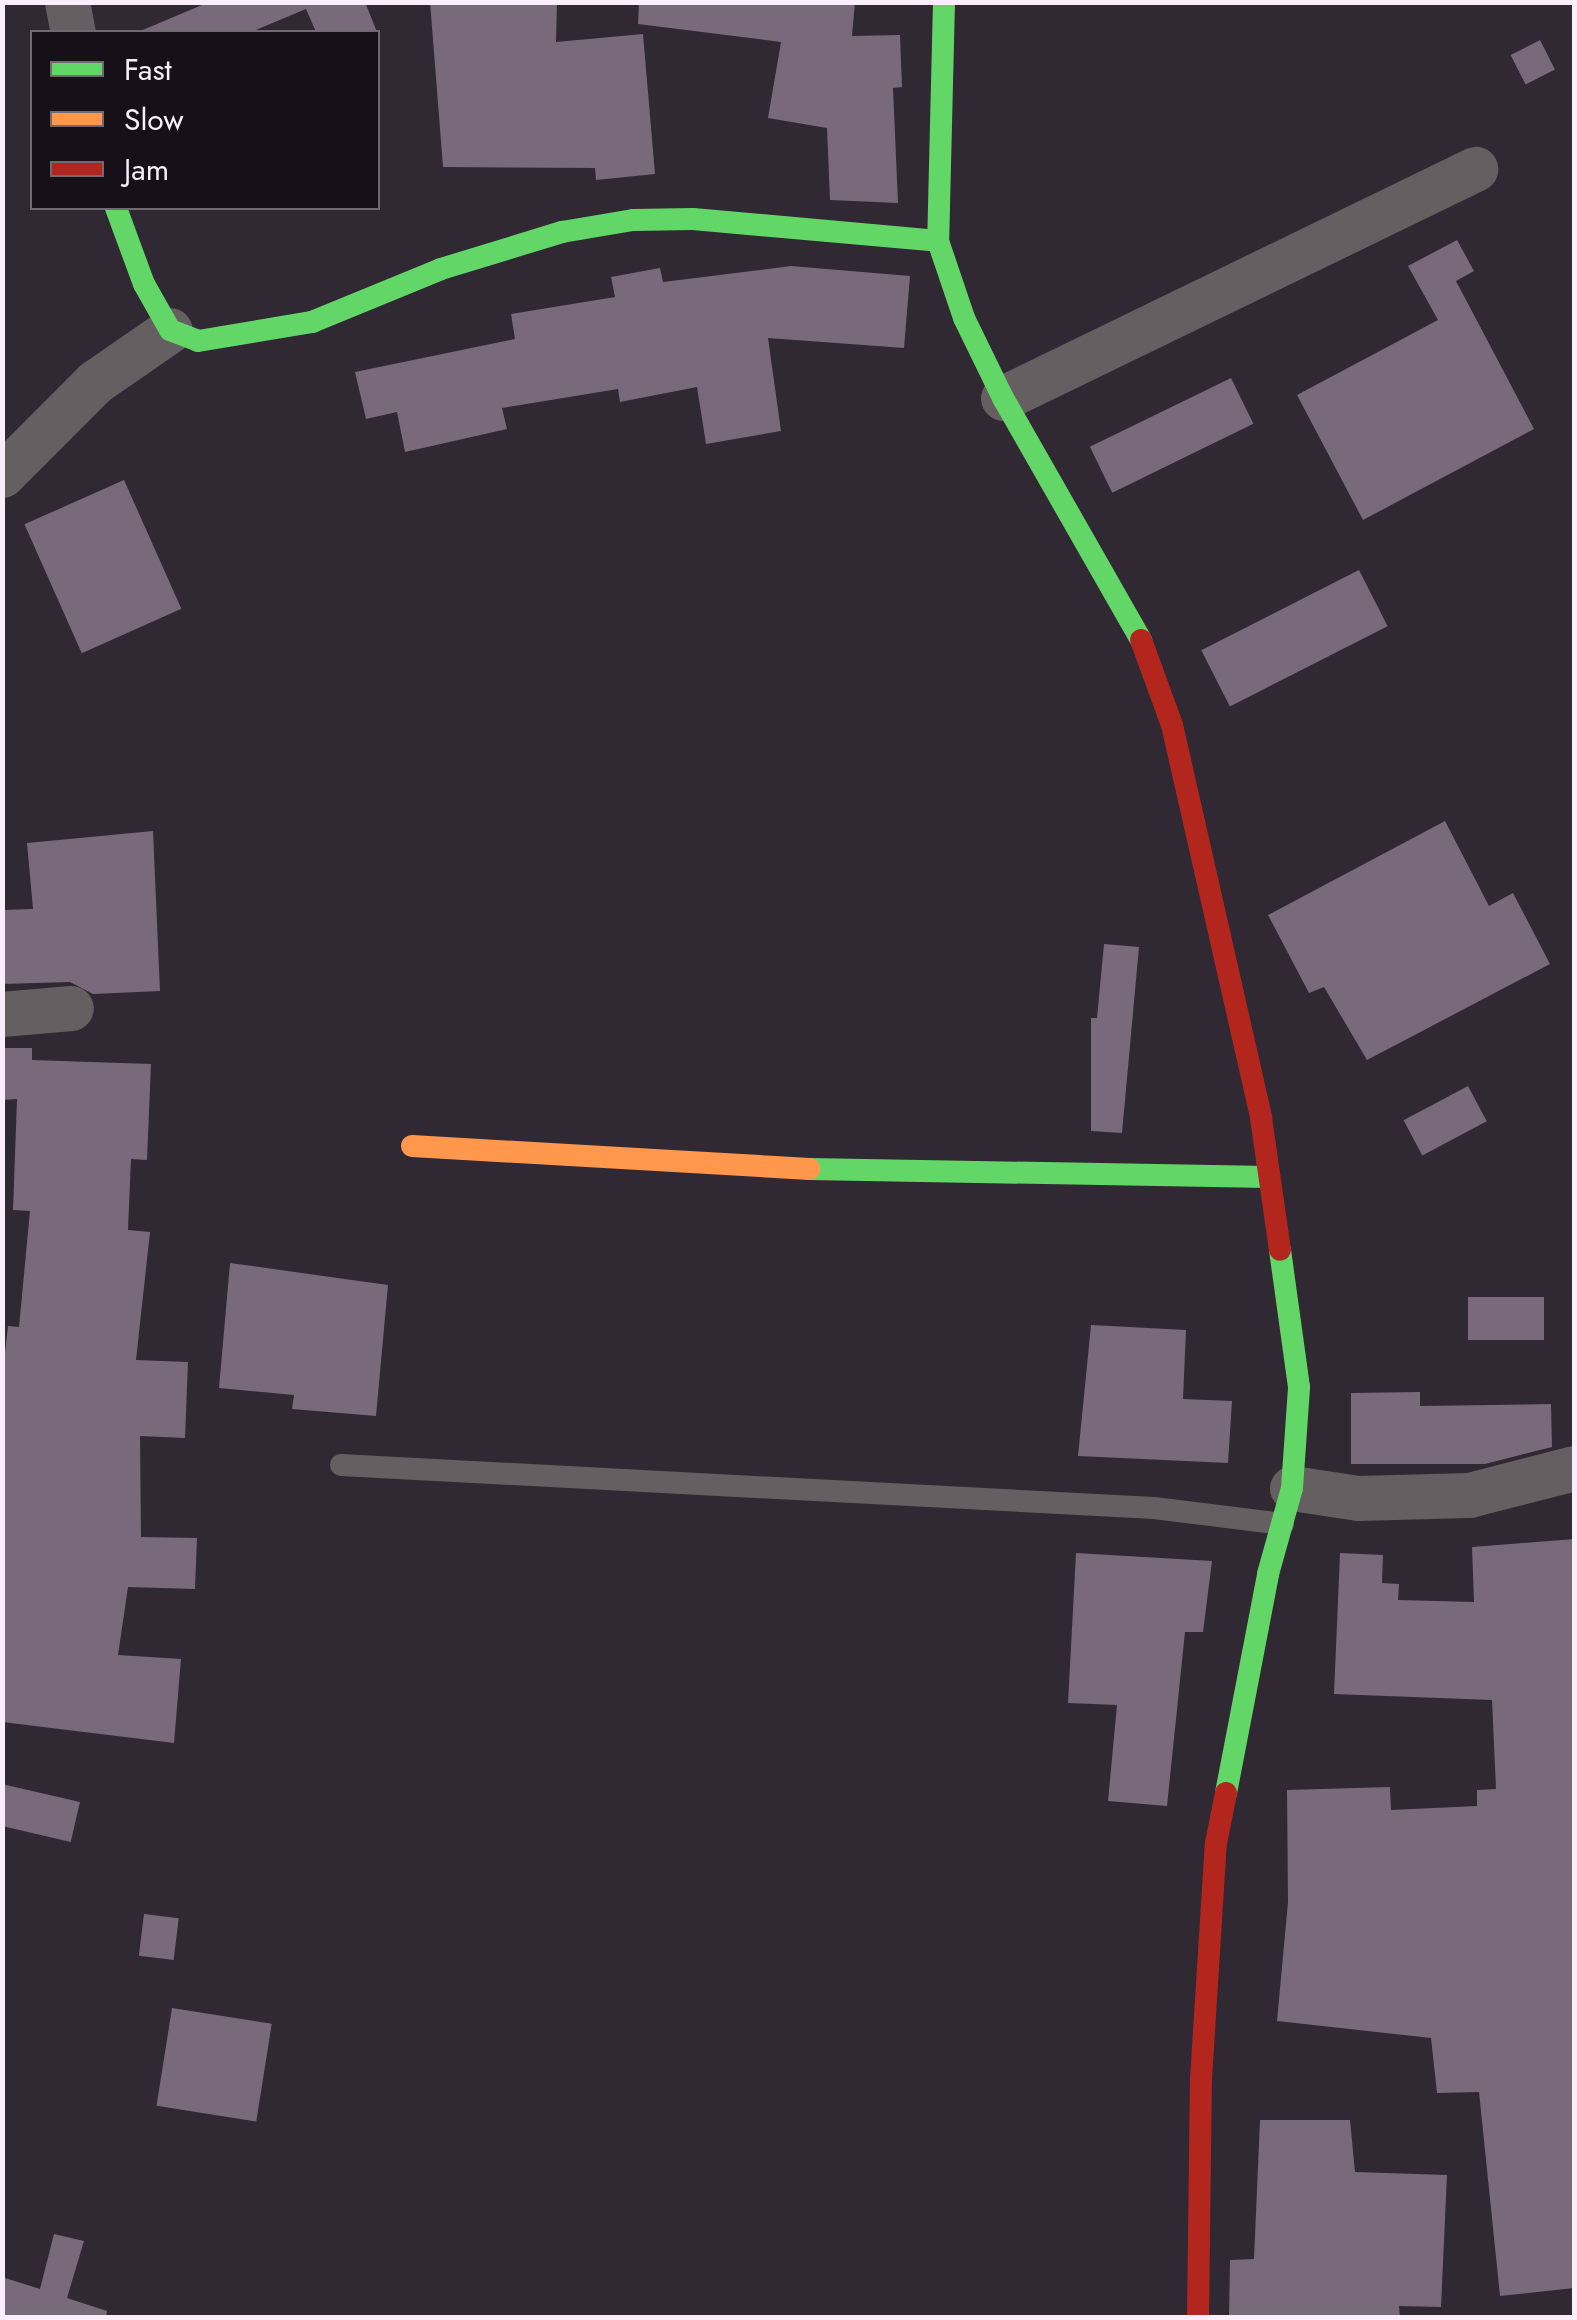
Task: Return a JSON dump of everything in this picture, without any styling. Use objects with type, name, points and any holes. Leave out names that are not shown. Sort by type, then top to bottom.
[{"type":"street","points":[[67,2],[74,30]]},
{"type":"street","points":[[944,2],[938,241],[964,318],[1003,398],[1132,616],[1172,724],[1270,1177],[1298,1387],[1287,1506],[1216,1843],[1200,2079],[1198,2318]]},
{"type":"street","points":[[1003,398],[1475,170]]},
{"type":"street","points":[[117,210],[144,284],[170,330],[198,342],[312,322],[442,269],[562,232],[632,220],[693,219],[938,241]]},
{"type":"street","points":[[2,476],[94,382],[170,330]]},
{"type":"street","points":[[2,1014],[71,1008]]},
{"type":"street","points":[[412,1146],[692,1166],[1270,1177]]},
{"type":"street","points":[[1287,1506],[1358,1498],[1468,1495],[1574,1468]]},
{"type":"lane","points":[[340,1465],[1154,1508],[1287,1506]]},
{"type":"building","points":[[209,2],[365,2],[376,30],[315,30],[306,9],[256,30],[143,30]]},
{"type":"building","points":[[430,2],[557,2],[556,42],[643,34],[655,174],[596,180],[595,168],[443,167]]},
{"type":"building","points":[[639,2],[855,2],[852,36],[900,35],[902,87],[893,88],[898,203],[830,200],[827,128],[768,118],[781,42],[638,24]]},
{"type":"building","points":[[1540,40],[1555,69],[1526,84],[1511,55]]},
{"type":"building","points":[[1457,240],[1474,271],[1456,281],[1534,429],[1363,520],[1297,395],[1438,320],[1408,266]]},
{"type":"building","points":[[791,266],[910,276],[904,348],[768,338],[781,431],[706,444],[697,387],[620,402],[618,389],[502,408],[507,429],[405,452],[397,412],[366,419],[355,372],[515,339],[511,314],[615,297],[611,277],[660,268],[663,282]]},
{"type":"building","points":[[1231,378],[1253,424],[1112,493],[1090,447]]},
{"type":"building","points":[[124,480],[181,609],[82,653],[24,524]]},
{"type":"building","points":[[1359,570],[1388,626],[1230,706],[1201,650]]},
{"type":"building","points":[[1445,821],[1489,906],[1513,893],[1550,964],[1367,1060],[1324,987],[1309,993],[1268,915]]},
{"type":"building","points":[[153,831],[160,991],[93,994],[70,982],[2,984],[2,910],[33,909],[27,843]]},
{"type":"building","points":[[1104,944],[1139,947],[1122,1133],[1091,1131],[1091,1018],[1097,1018]]},
{"type":"building","points":[[2,1048],[32,1048],[32,1060],[151,1064],[147,1160],[131,1159],[128,1230],[150,1232],[136,1360],[188,1362],[185,1438],[140,1436],[141,1537],[197,1538],[195,1589],[128,1587],[118,1655],[181,1659],[174,1743],[2,1722],[2,1379],[8,1326],[19,1327],[30,1211],[13,1210],[17,1099],[2,1100]]},
{"type":"building","points":[[1468,1086],[1487,1121],[1422,1156],[1404,1120]]},
{"type":"building","points":[[230,1263],[388,1285],[376,1416],[292,1409],[294,1395],[219,1388]]},
{"type":"building","points":[[1468,1297],[1544,1297],[1544,1340],[1468,1340]]},
{"type":"building","points":[[1091,1325],[1186,1330],[1183,1399],[1232,1401],[1228,1463],[1078,1456]]},
{"type":"building","points":[[1420,1392],[1420,1406],[1551,1404],[1552,1447],[1485,1464],[1351,1464],[1351,1393]]},
{"type":"building","points":[[1574,1539],[1574,2288],[1500,2296],[1479,2092],[1437,2093],[1431,2038],[1277,2021],[1288,1902],[1287,1790],[1390,1787],[1391,1810],[1477,1806],[1477,1790],[1496,1789],[1492,1700],[1334,1694],[1340,1553],[1383,1555],[1382,1583],[1399,1584],[1398,1600],[1474,1602],[1472,1547]]},
{"type":"building","points":[[1076,1553],[1212,1561],[1203,1632],[1185,1632],[1167,1806],[1108,1801],[1117,1705],[1068,1703]]},
{"type":"building","points":[[2,1784],[80,1802],[71,1842],[2,1826]]},
{"type":"building","points":[[144,1914],[179,1918],[174,1960],[139,1956]]},
{"type":"building","points":[[172,2008],[272,2024],[256,2122],[157,2106]]},
{"type":"building","points":[[1260,2120],[1350,2120],[1355,2172],[1447,2175],[1441,2307],[1399,2306],[1400,2318],[1229,2318],[1230,2260],[1254,2259]]},
{"type":"building","points":[[54,2234],[84,2241],[67,2298],[107,2311],[106,2318],[2,2318],[2,2277],[40,2289]]},
{"type":"traffic: fast","points":[[944,2],[938,241],[964,318],[1003,398],[1141,640]]},
{"type":"traffic: fast","points":[[117,210],[144,284],[170,330],[198,341],[312,322],[441,269],[562,232],[633,220],[693,219],[938,241]]},
{"type":"traffic: fast","points":[[809,1169],[1269,1177]]},
{"type":"traffic: fast","points":[[1226,1793],[1268,1574],[1292,1488],[1299,1387],[1280,1250]]},
{"type":"traffic: slow","points":[[412,1146],[809,1169]]},
{"type":"traffic: jam","points":[[1141,640],[1172,725],[1261,1118],[1280,1250]]},
{"type":"traffic: jam","points":[[1198,2318],[1201,2079],[1216,1843],[1226,1793]]}]
